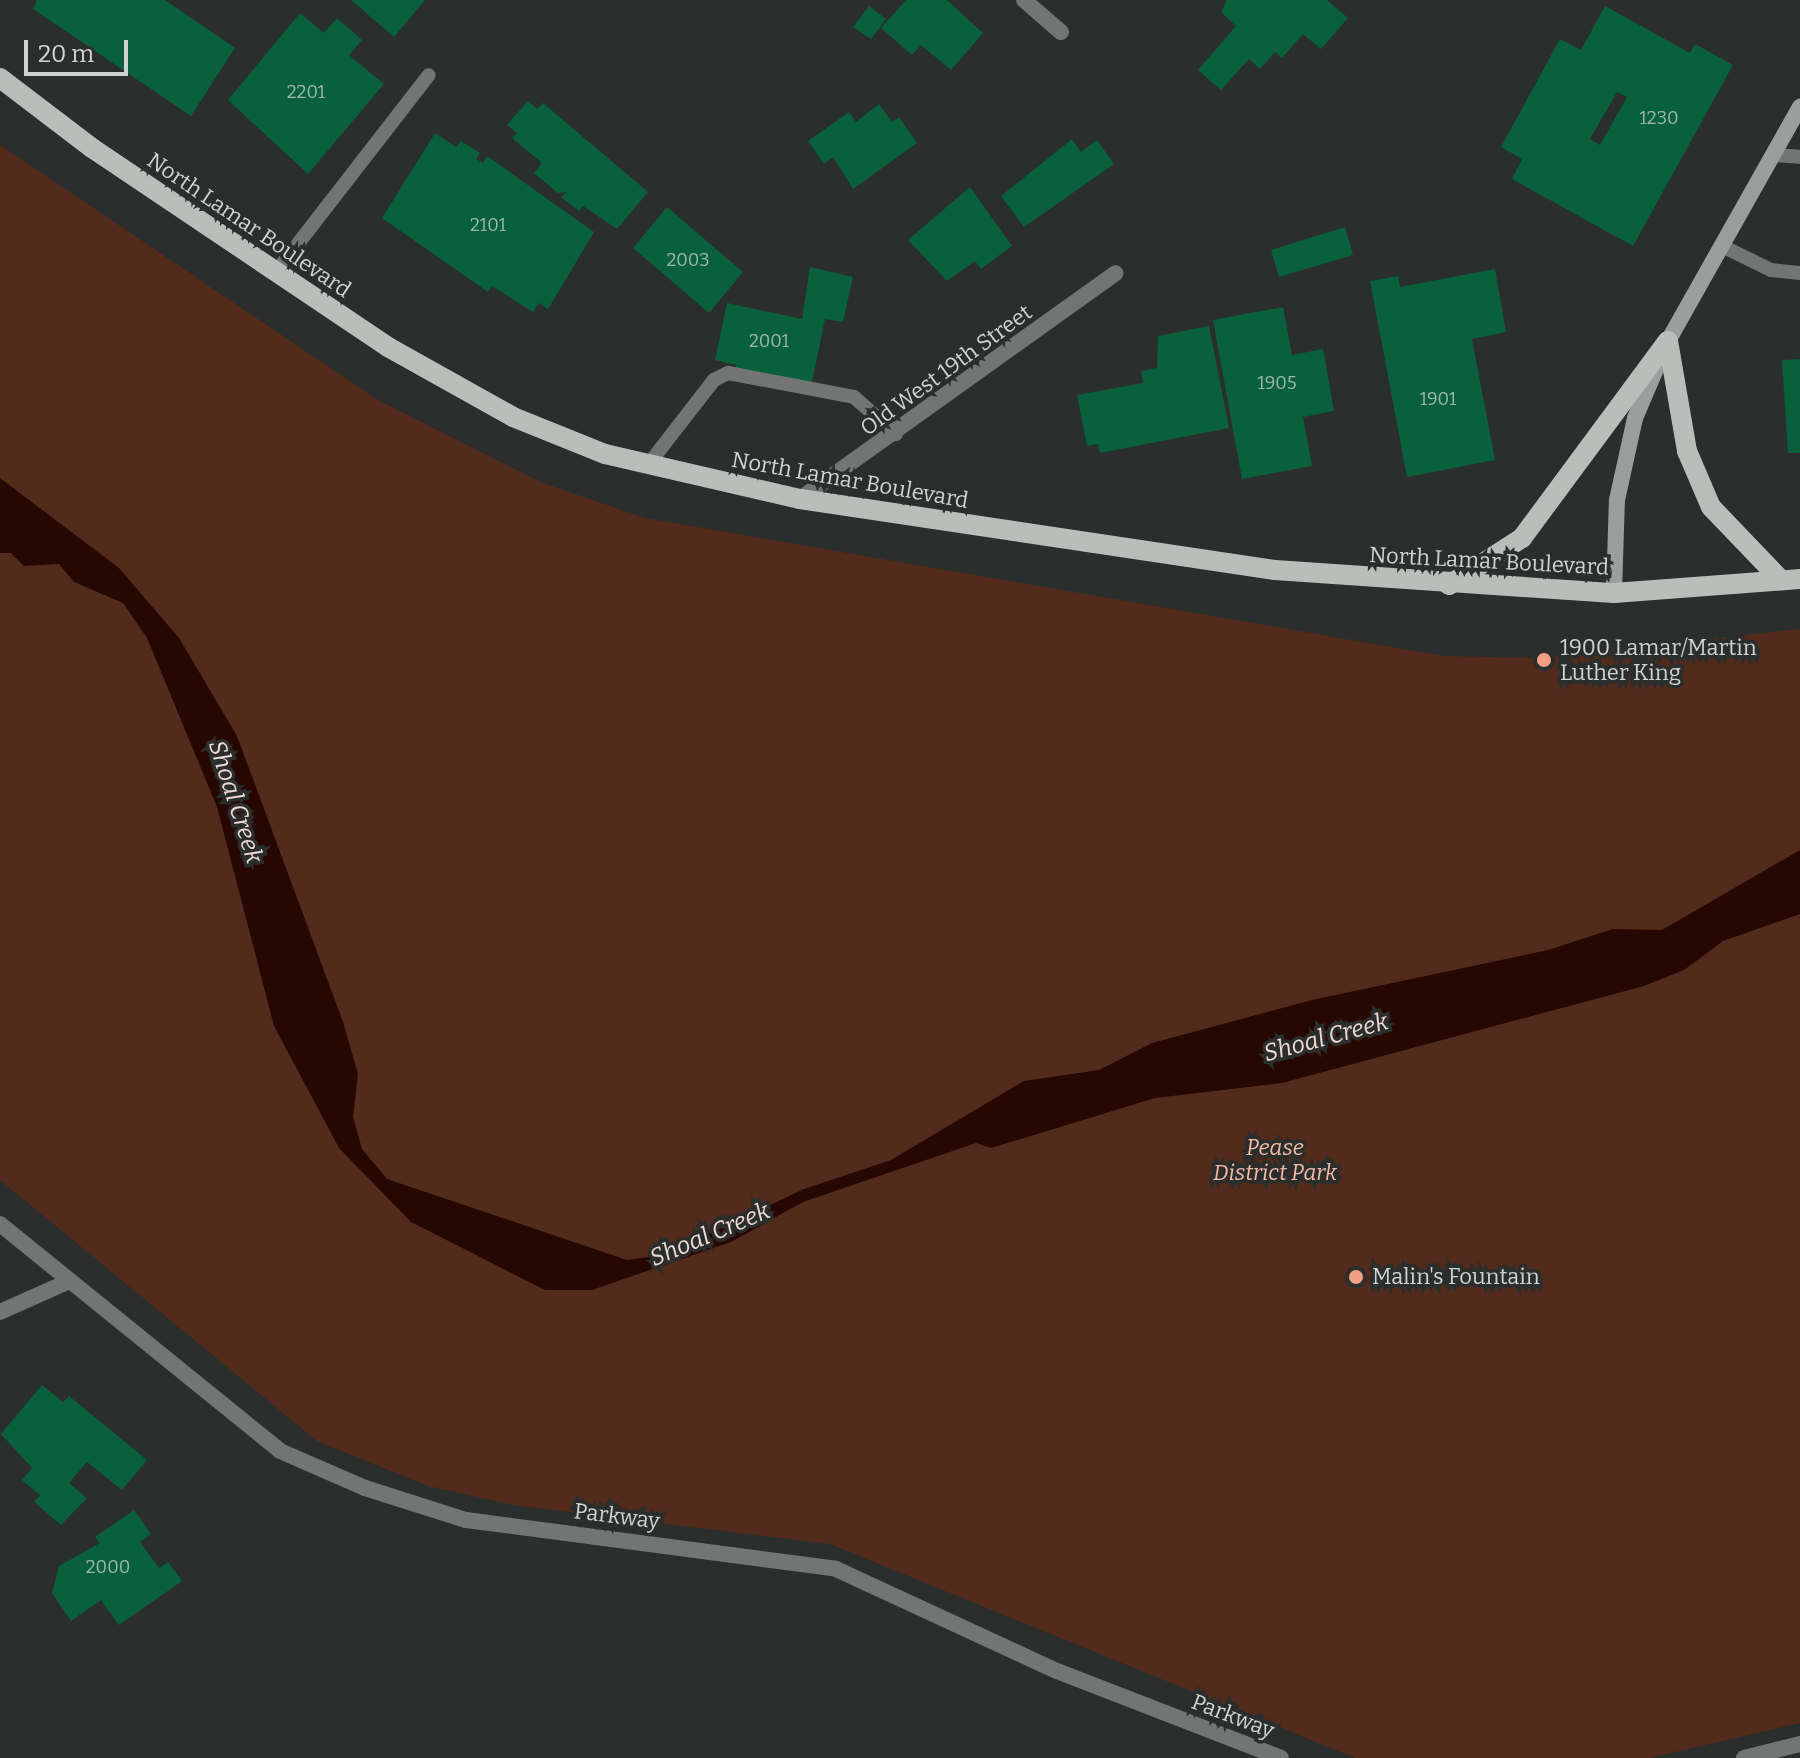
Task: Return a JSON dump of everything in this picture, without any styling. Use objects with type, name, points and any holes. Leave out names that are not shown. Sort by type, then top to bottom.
[{"type":"main road","name":"North Lamar Boulevard","points":[[0,78],[388,347],[513,417],[648,465],[800,499],[1275,570],[1449,585],[1614,593],[1790,579]]},
{"type":"main road","points":[[1614,593],[1623,473],[1635,418],[1668,341],[1800,107]]},
{"type":"main road","points":[[1668,341],[1687,451],[1711,507],[1790,579]]},
{"type":"main road","points":[[1449,585],[1522,538],[1668,341]]},
{"type":"street","points":[[1024,0],[1061,32]]},
{"type":"street","name":"Old West 19th Street","points":[[800,499],[896,434],[1116,273]]},
{"type":"street","name":"Parkway","points":[[0,1224],[67,1282],[280,1451],[365,1488],[466,1520],[836,1569],[1057,1671],[1281,1758]]},
{"type":"street","points":[[0,1312],[67,1282]]},
{"type":"street","points":[[1744,1758],[1800,1744]]},
{"type":"lane","points":[[276,272],[429,75]]},
{"type":"lane","points":[[1773,155],[1800,157]]},
{"type":"lane","points":[[1722,246],[1771,270],[1800,273]]},
{"type":"lane","points":[[648,465],[714,380],[728,373],[854,397],[896,434]]},
{"type":"green space","name":"Pease District Park","points":[[0,145],[378,400],[543,483],[645,518],[1444,656],[1539,658],[1800,629],[1800,1723],[1649,1758],[1355,1758],[830,1544],[513,1505],[428,1486],[317,1441],[0,1180]]},
{"type":"water","name":"Shoal Creek","points":[[0,478],[119,568],[179,638],[237,736],[343,1022],[358,1074],[353,1117],[362,1149],[387,1179],[627,1260],[663,1255],[804,1189],[891,1160],[1024,1081],[1099,1070],[1152,1043],[1312,1000],[1548,950],[1613,929],[1662,930],[1800,850],[1800,914],[1723,941],[1684,970],[1644,986],[1282,1083],[1155,1098],[991,1148],[976,1143],[803,1202],[731,1242],[592,1290],[545,1290],[411,1222],[339,1148],[274,1026],[217,807],[147,638],[123,603],[74,582],[59,564],[24,566],[11,553],[0,553]]},
{"type":"building","points":[[37,0],[165,0],[235,48],[191,116],[33,9]]},
{"type":"building","points":[[351,0],[425,0],[394,37]]},
{"type":"building","points":[[906,0],[947,0],[983,33],[951,70],[921,45],[912,55],[881,28]]},
{"type":"building","points":[[1227,0],[1327,0],[1348,18],[1321,49],[1303,34],[1282,58],[1275,52],[1260,69],[1249,59],[1221,90],[1198,70],[1236,26],[1221,12]]},
{"type":"building","points":[[869,6],[886,19],[871,39],[853,27]]},
{"type":"building","points":[[1605,6],[1690,53],[1695,44],[1733,65],[1633,246],[1512,179],[1522,159],[1501,147],[1560,39],[1581,50]],"holes":[[[1617,92],[1627,97],[1600,145],[1590,139]]]},
{"type":"building","points":[[300,13],[324,33],[337,18],[362,40],[349,55],[384,84],[308,174],[228,100]]},
{"type":"building","points":[[528,101],[537,109],[543,103],[648,192],[617,229],[583,206],[579,211],[561,197],[566,192],[558,193],[534,173],[542,163],[512,138],[517,133],[507,125]]},
{"type":"building","points":[[879,104],[892,122],[899,117],[917,143],[853,189],[833,157],[824,164],[808,141],[849,112],[856,122]]},
{"type":"building","points":[[435,133],[456,147],[461,141],[480,153],[476,159],[483,163],[487,156],[594,232],[548,309],[539,303],[533,312],[492,286],[488,292],[382,218]]},
{"type":"building","points":[[1072,139],[1081,152],[1097,140],[1114,164],[1024,227],[1001,196]]},
{"type":"building","points":[[970,187],[1012,246],[981,269],[975,261],[947,281],[908,240]]},
{"type":"building","points":[[667,207],[743,272],[709,313],[633,248]]},
{"type":"building","points":[[1345,227],[1353,255],[1279,277],[1271,250]]},
{"type":"building","points":[[810,267],[853,277],[843,322],[825,319],[812,382],[735,372],[736,365],[715,360],[727,303],[802,319]]},
{"type":"building","points":[[1495,269],[1506,332],[1472,339],[1495,460],[1407,477],[1370,281],[1398,276],[1400,287]]},
{"type":"building","points":[[1283,307],[1292,355],[1323,349],[1334,411],[1303,417],[1312,466],[1242,479],[1213,320]]},
{"type":"building","points":[[1209,326],[1229,428],[1100,453],[1098,444],[1087,446],[1077,395],[1143,383],[1141,371],[1157,368],[1158,336]]},
{"type":"building","points":[[1800,359],[1800,453],[1788,453],[1782,360]]},
{"type":"building","points":[[42,1385],[63,1402],[69,1396],[147,1460],[122,1490],[87,1462],[69,1483],[87,1498],[61,1525],[34,1502],[40,1495],[22,1480],[32,1468],[1,1434]]},
{"type":"building","points":[[134,1510],[151,1534],[140,1542],[159,1568],[168,1562],[182,1581],[119,1625],[101,1600],[71,1621],[52,1593],[59,1566],[100,1543],[95,1537]]},
{"type":"place","name":"1900 Lamar/Martin Luther King","points":[[1544,660]]},
{"type":"place","name":"Malin's Fountain","points":[[1356,1277]]}]
